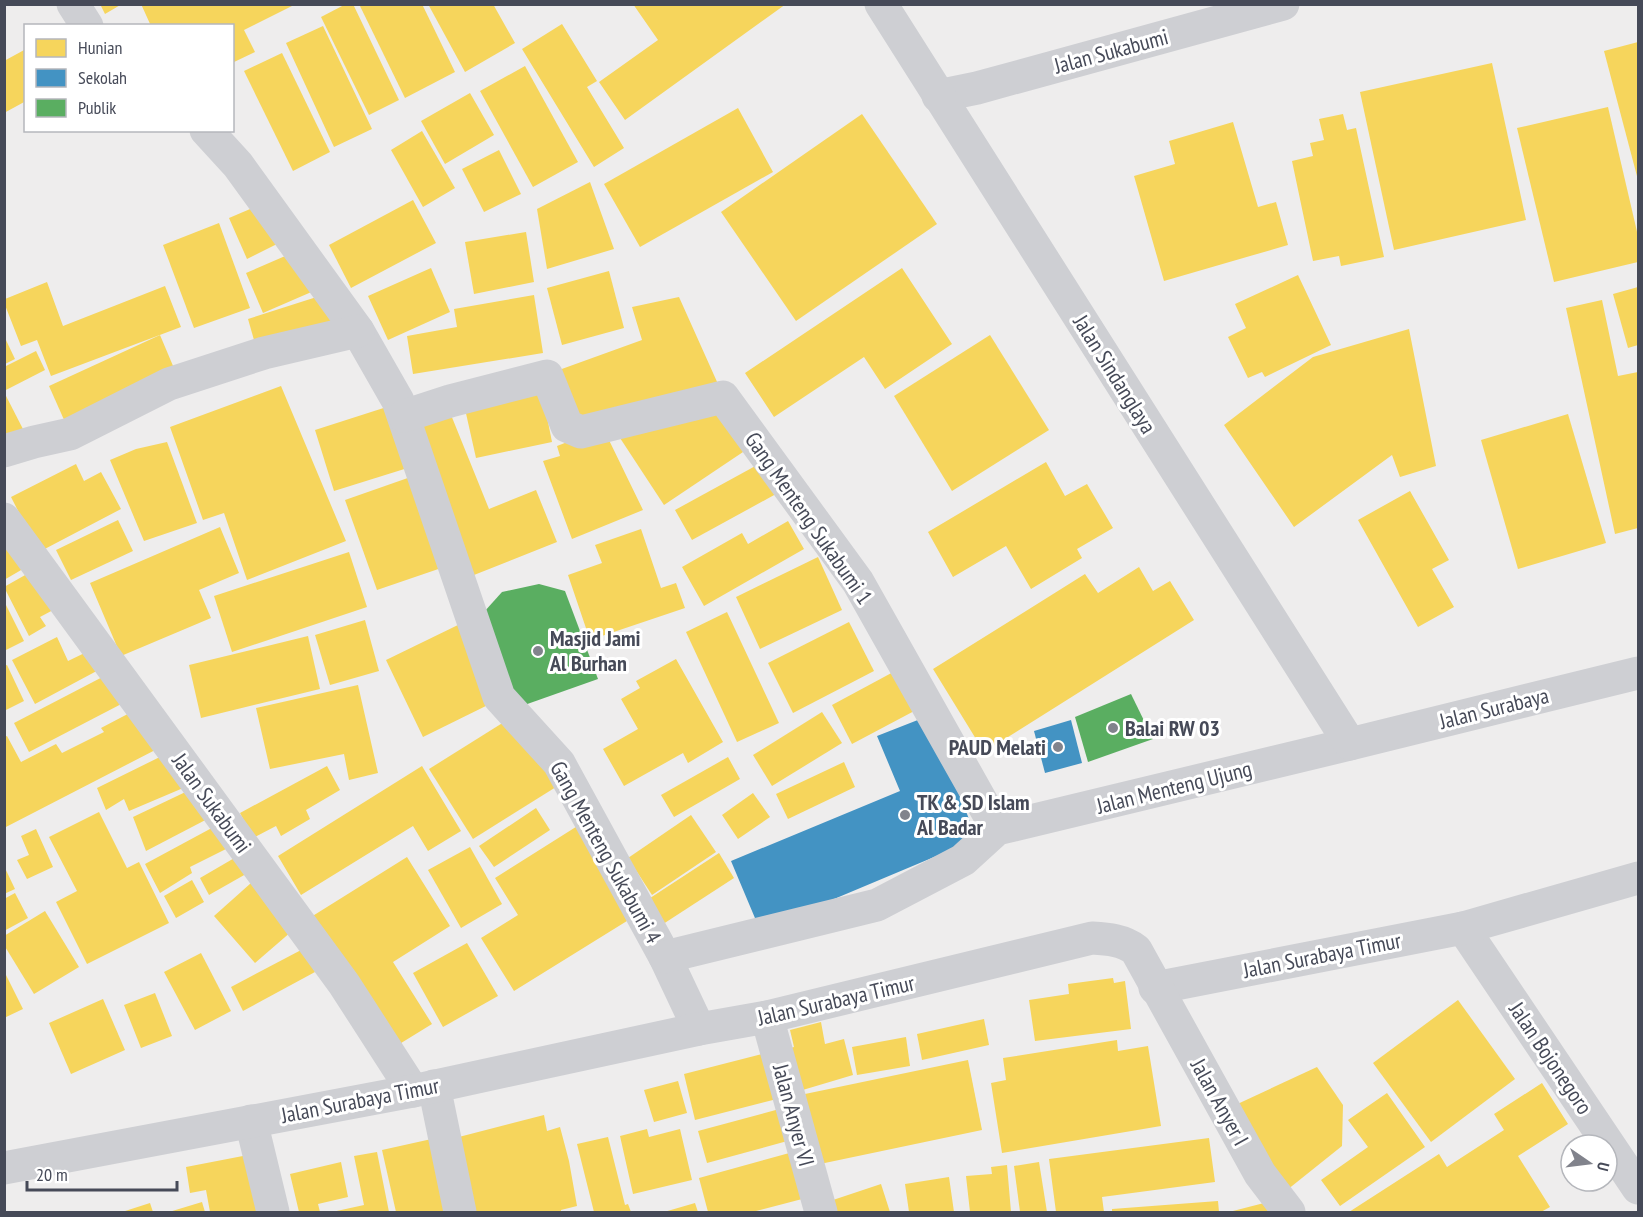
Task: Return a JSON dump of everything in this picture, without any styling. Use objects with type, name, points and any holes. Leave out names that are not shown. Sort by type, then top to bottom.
[{"type":"street","points":[[74,4],[86,24]]},
{"type":"street","name":"Jalan Sindanglaya","points":[[881,4],[1350,744]]},
{"type":"street","name":"Jalan Sukabumi","points":[[938,96],[977,88],[1283,4]]},
{"type":"street","name":"Gang Menteng Sukabumi 4","points":[[208,132],[238,165],[358,331],[398,401],[500,697],[559,763],[665,957],[699,1029]]},
{"type":"street","points":[[4,451],[70,434],[169,384],[264,353],[358,331]]},
{"type":"street","name":"Gang Menteng Sukabumi 1","points":[[404,416],[450,401],[547,376],[567,426],[581,432],[723,397],[858,582],[997,829]]},
{"type":"street","name":"Jalan Sukabumi","points":[[4,519],[344,984],[424,1089]]},
{"type":"street","name":"Jalan Surabaya","points":[[1350,744],[1638,673]]},
{"type":"street","name":"Jalan Menteng Ujung","points":[[997,829],[1350,744]]},
{"type":"street","points":[[665,957],[877,906],[963,860],[997,829]]},
{"type":"street","name":"Jalan Surabaya Timur","points":[[4,1168],[424,1089],[699,1029],[767,1017],[1092,938],[1110,939],[1128,944],[1136,950],[1155,988],[1463,928],[1638,878]]},
{"type":"street","name":"Jalan Bojonegoro","points":[[1463,928],[1638,1188]]},
{"type":"street","name":"Jalan Anyer I","points":[[1155,988],[1260,1174],[1289,1212]]},
{"type":"street","name":"Jalan Anyer VI","points":[[767,1017],[821,1212]]},
{"type":"street","points":[[424,1089],[460,1212]]},
{"type":"street","points":[[251,1121],[273,1212]]},
{"type":"building: Hunian","points":[[100,4],[122,4],[105,14]]},
{"type":"building: Hunian","points":[[141,4],[296,4],[244,30],[255,52],[234,62],[234,24],[150,24]]},
{"type":"building: Hunian","points":[[346,4],[353,4],[399,100],[369,115],[321,17]]},
{"type":"building: Hunian","points":[[359,4],[422,4],[455,72],[405,98]]},
{"type":"building: Hunian","points":[[428,4],[493,4],[515,43],[465,72]]},
{"type":"building: Hunian","points":[[633,4],[786,4],[625,120],[599,82],[658,40]]},
{"type":"building: Hunian","points":[[562,24],[597,81],[587,87],[624,148],[594,167],[522,49]]},
{"type":"building: Hunian","points":[[323,26],[372,129],[334,147],[286,43]]},
{"type":"building: Hunian","points":[[1638,42],[1638,180],[1604,51]]},
{"type":"building: Hunian","points":[[24,50],[24,102],[4,113],[4,61]]},
{"type":"building: Hunian","points":[[282,53],[330,152],[293,171],[244,71]]},
{"type":"building: Hunian","points":[[1492,63],[1526,220],[1394,250],[1360,92]]},
{"type":"building: Hunian","points":[[525,66],[578,162],[533,187],[480,91]]},
{"type":"building: Hunian","points":[[470,93],[494,135],[445,164],[421,121]]},
{"type":"building: Hunian","points":[[1608,107],[1638,236],[1638,262],[1554,282],[1517,128]]},
{"type":"building: Hunian","points":[[738,108],[773,172],[640,247],[604,184]]},
{"type":"building: Hunian","points":[[862,114],[937,224],[796,321],[721,212]]},
{"type":"building: Hunian","points":[[1343,114],[1347,130],[1356,128],[1384,257],[1341,266],[1339,256],[1313,261],[1292,161],[1313,156],[1310,143],[1324,140],[1319,119]]},
{"type":"building: Hunian","points":[[1233,122],[1258,207],[1276,202],[1288,245],[1164,281],[1134,176],[1175,164],[1169,141]]},
{"type":"building: Hunian","points":[[422,131],[455,188],[423,207],[391,150]]},
{"type":"building: Hunian","points":[[499,150],[521,194],[484,212],[462,169]]},
{"type":"building: Hunian","points":[[590,182],[614,249],[547,269],[537,209]]},
{"type":"building: Hunian","points":[[413,200],[436,243],[351,288],[329,245]]},
{"type":"building: Hunian","points":[[264,203],[281,242],[247,259],[229,218]]},
{"type":"building: Hunian","points":[[219,223],[250,308],[194,328],[163,245]]},
{"type":"building: Hunian","points":[[526,232],[534,282],[474,294],[465,242]]},
{"type":"building: Hunian","points":[[299,250],[316,290],[263,313],[246,273]]},
{"type":"building: Hunian","points":[[431,268],[450,312],[388,340],[368,296]]},
{"type":"building: Hunian","points":[[902,268],[952,344],[885,389],[864,357],[774,417],[745,373]]},
{"type":"building: Hunian","points":[[609,271],[624,328],[562,345],[547,288]]},
{"type":"building: Hunian","points":[[1298,275],[1331,345],[1265,377],[1262,372],[1248,378],[1228,337],[1246,328],[1235,304]]},
{"type":"building: Hunian","points":[[47,282],[63,326],[165,286],[181,327],[51,376],[37,340],[21,346],[5,305],[5,299]]},
{"type":"building: Hunian","points":[[1638,287],[1638,345],[1628,348],[1613,294]]},
{"type":"building: Hunian","points":[[326,294],[336,329],[258,354],[248,319]]},
{"type":"building: Hunian","points":[[534,295],[543,353],[413,374],[407,336],[457,327],[454,309]]},
{"type":"building: Hunian","points":[[679,297],[718,384],[573,426],[559,370],[642,340],[632,307]]},
{"type":"building: Hunian","points":[[1602,300],[1618,376],[1638,372],[1638,528],[1615,534],[1566,308]]},
{"type":"building: Hunian","points":[[1409,329],[1436,466],[1400,477],[1392,455],[1294,527],[1224,425],[1313,357]]},
{"type":"building: Hunian","points":[[160,335],[176,373],[65,422],[49,386]]},
{"type":"building: Hunian","points":[[990,335],[1049,430],[952,491],[894,396]]},
{"type":"building: Hunian","points":[[5,338],[15,359],[5,364]]},
{"type":"building: Hunian","points":[[36,351],[45,370],[4,391],[4,367]]},
{"type":"building: Hunian","points":[[540,382],[552,442],[476,458],[463,400]]},
{"type":"building: Hunian","points":[[281,386],[346,541],[247,580],[224,513],[203,520],[170,427]]},
{"type":"building: Hunian","points":[[4,392],[25,433],[4,444]]},
{"type":"building: Hunian","points":[[396,404],[414,466],[334,491],[315,430]]},
{"type":"building: Hunian","points":[[447,405],[489,509],[536,490],[557,542],[474,575],[413,419]]},
{"type":"building: Hunian","points":[[714,407],[746,450],[664,505],[620,438]]},
{"type":"building: Hunian","points":[[1568,414],[1606,543],[1518,569],[1481,440]]},
{"type":"building: Hunian","points":[[588,434],[607,436],[643,510],[572,539],[543,461],[560,456],[557,446]]},
{"type":"building: Hunian","points":[[167,442],[197,523],[144,541],[110,460],[136,449]]},
{"type":"building: Hunian","points":[[1046,462],[1065,496],[1087,484],[1113,528],[1077,549],[1082,558],[1031,589],[1006,546],[953,577],[928,532]]},
{"type":"building: Hunian","points":[[76,464],[84,481],[101,472],[121,509],[39,552],[11,497]]},
{"type":"building: Hunian","points":[[759,464],[776,494],[692,540],[675,510]]},
{"type":"building: Hunian","points":[[422,473],[453,564],[377,590],[345,500]]},
{"type":"building: Hunian","points":[[1410,491],[1449,560],[1432,569],[1454,607],[1418,627],[1358,520]]},
{"type":"building: Hunian","points":[[118,520],[133,551],[71,580],[56,550]]},
{"type":"building: Hunian","points":[[788,521],[804,549],[704,606],[682,567],[742,533],[748,544]]},
{"type":"building: Hunian","points":[[4,526],[28,566],[4,580]]},
{"type":"building: Hunian","points":[[220,527],[239,573],[199,590],[211,618],[121,656],[90,583]]},
{"type":"building: Hunian","points":[[641,529],[661,588],[676,583],[685,608],[590,640],[568,575],[602,563],[595,545]]},
{"type":"building: Hunian","points":[[349,552],[367,607],[232,652],[214,596]]},
{"type":"building: Hunian","points":[[818,557],[842,610],[760,649],[736,597]]},
{"type":"building: Hunian","points":[[1139,567],[1153,591],[1170,581],[1194,620],[984,752],[933,669],[1085,574],[1098,593]]},
{"type":"building: Hunian","points":[[34,570],[55,609],[40,617],[46,626],[29,636],[4,587]]},
{"type":"building: Hunian","points":[[4,601],[24,641],[4,651]]},
{"type":"building: Hunian","points":[[727,612],[779,723],[737,742],[686,632]]},
{"type":"building: Hunian","points":[[365,620],[379,671],[330,685],[315,635]]},
{"type":"building: Hunian","points":[[849,622],[874,671],[793,713],[768,663]]},
{"type":"building: Hunian","points":[[460,624],[496,701],[423,737],[386,660]]},
{"type":"building: Hunian","points":[[308,636],[320,689],[201,718],[189,665]]},
{"type":"building: Hunian","points":[[57,637],[68,661],[97,647],[106,666],[35,704],[12,660]]},
{"type":"building: Hunian","points":[[676,659],[723,742],[688,763],[683,753],[624,786],[603,749],[638,729],[621,699],[640,688],[636,681]]},
{"type":"building: Hunian","points":[[7,665],[24,701],[4,711],[4,666]]},
{"type":"building: Hunian","points":[[897,670],[918,709],[852,744],[832,705]]},
{"type":"building: Hunian","points":[[114,671],[129,700],[29,752],[14,723]]},
{"type":"building: Hunian","points":[[358,685],[378,773],[349,780],[344,754],[270,769],[256,708]]},
{"type":"building: Hunian","points":[[141,707],[161,747],[4,828],[4,737],[7,736],[21,762],[56,744],[62,753],[104,732],[101,728]]},
{"type":"building: Hunian","points":[[822,712],[842,743],[772,786],[753,755]]},
{"type":"building: Hunian","points":[[512,717],[556,787],[473,839],[429,769]]},
{"type":"building: Hunian","points":[[172,751],[195,783],[129,811],[124,799],[106,810],[97,788]]},
{"type":"building: Hunian","points":[[728,757],[740,779],[674,817],[661,795]]},
{"type":"building: Hunian","points":[[844,762],[855,787],[788,819],[776,794]]},
{"type":"building: Hunian","points":[[327,766],[340,790],[306,810],[310,819],[281,836],[276,826],[253,838],[240,813]]},
{"type":"building: Hunian","points":[[422,766],[461,831],[428,851],[413,826],[301,895],[278,856]]},
{"type":"building: Hunian","points":[[196,787],[215,815],[146,851],[133,817]]},
{"type":"building: Hunian","points":[[753,793],[770,817],[738,839],[722,815]]},
{"type":"building: Hunian","points":[[536,808],[550,830],[494,867],[479,846]]},
{"type":"building: Hunian","points":[[99,812],[127,868],[139,862],[169,923],[87,964],[56,902],[77,891],[49,837]]},
{"type":"building: Hunian","points":[[691,815],[716,852],[652,895],[628,858]]},
{"type":"building: Hunian","points":[[221,823],[234,845],[190,867],[192,873],[160,893],[145,864]]},
{"type":"building: Hunian","points":[[579,825],[635,916],[514,991],[481,938],[518,915],[495,878]]},
{"type":"building: Hunian","points":[[36,829],[53,867],[27,879],[17,860],[29,855],[21,836]]},
{"type":"building: Hunian","points":[[470,847],[502,904],[461,928],[428,870]]},
{"type":"building: Hunian","points":[[243,853],[253,870],[209,895],[200,878]]},
{"type":"building: Hunian","points":[[719,853],[734,878],[657,928],[641,904]]},
{"type":"building: Hunian","points":[[407,857],[450,926],[393,962],[432,1024],[393,1048],[311,917]]},
{"type":"building: Hunian","points":[[4,866],[15,889],[4,894]]},
{"type":"building: Hunian","points":[[192,880],[204,902],[176,918],[164,896]]},
{"type":"building: Hunian","points":[[251,883],[292,931],[255,963],[214,916]]},
{"type":"building: Hunian","points":[[15,893],[28,918],[4,931],[4,899]]},
{"type":"building: Hunian","points":[[45,911],[79,967],[34,994],[4,945],[4,936]]},
{"type":"building: Hunian","points":[[467,943],[498,996],[443,1027],[413,973]]},
{"type":"building: Hunian","points":[[303,949],[315,972],[243,1011],[231,987]]},
{"type":"building: Hunian","points":[[201,953],[231,1011],[195,1030],[164,972]]},
{"type":"building: Hunian","points":[[4,971],[23,1009],[4,1018]]},
{"type":"building: Hunian","points":[[1113,978],[1114,983],[1125,981],[1131,1029],[1035,1041],[1029,1000],[1069,994],[1068,984]]},
{"type":"building: Hunian","points":[[155,993],[172,1036],[141,1048],[124,1005]]},
{"type":"building: Hunian","points":[[103,999],[125,1050],[71,1074],[49,1023]]},
{"type":"building: Hunian","points":[[1458,1000],[1515,1079],[1431,1142],[1373,1063]]},
{"type":"building: Hunian","points":[[984,1019],[989,1045],[922,1060],[917,1034]]},
{"type":"building: Hunian","points":[[821,1022],[825,1044],[844,1039],[853,1075],[796,1092],[786,1049],[794,1047],[790,1030]]},
{"type":"building: Hunian","points":[[906,1037],[910,1066],[857,1075],[852,1047]]},
{"type":"building: Hunian","points":[[1117,1040],[1118,1051],[1148,1046],[1161,1126],[1002,1153],[991,1083],[1006,1080],[1003,1058]]},
{"type":"building: Hunian","points":[[770,1052],[781,1098],[695,1120],[684,1074]]},
{"type":"building: Hunian","points":[[968,1060],[982,1130],[820,1164],[805,1094]]},
{"type":"building: Hunian","points":[[1317,1067],[1343,1105],[1342,1146],[1282,1194],[1231,1107]]},
{"type":"building: Hunian","points":[[678,1081],[687,1113],[654,1122],[644,1090]]},
{"type":"building: Hunian","points":[[1542,1083],[1568,1124],[1518,1156],[1550,1207],[1541,1212],[1349,1212],[1439,1154],[1447,1167],[1504,1130],[1494,1114]]},
{"type":"building: Hunian","points":[[1387,1093],[1425,1147],[1340,1206],[1321,1180],[1368,1147],[1348,1120]]},
{"type":"building: Hunian","points":[[783,1108],[791,1140],[707,1163],[698,1131]]},
{"type":"building: Hunian","points":[[544,1115],[547,1131],[560,1127],[577,1206],[561,1210],[561,1212],[472,1212],[455,1138]]},
{"type":"building: Hunian","points":[[647,1129],[649,1137],[680,1129],[692,1180],[633,1194],[620,1136]]},
{"type":"building: Hunian","points":[[608,1137],[625,1205],[628,1204],[631,1212],[594,1212],[577,1144]]},
{"type":"building: Hunian","points":[[436,1138],[448,1212],[396,1212],[382,1150]]},
{"type":"building: Hunian","points":[[1209,1138],[1215,1182],[1102,1197],[1104,1212],[1056,1212],[1049,1159]]},
{"type":"building: Hunian","points":[[377,1152],[389,1212],[332,1212],[364,1205],[354,1156]]},
{"type":"building: Hunian","points":[[793,1152],[806,1198],[752,1212],[708,1212],[699,1178]]},
{"type":"building: Hunian","points":[[248,1155],[266,1212],[210,1212],[206,1190],[190,1193],[186,1167]]},
{"type":"building: Hunian","points":[[341,1162],[348,1197],[318,1204],[320,1212],[299,1212],[290,1174]]},
{"type":"building: Hunian","points":[[1039,1162],[1047,1212],[1020,1212],[1014,1166]]},
{"type":"building: Hunian","points":[[1007,1165],[1011,1212],[970,1212],[966,1176],[992,1174],[991,1167]]},
{"type":"building: Hunian","points":[[949,1177],[954,1212],[909,1212],[905,1184]]},
{"type":"building: Hunian","points":[[881,1184],[890,1212],[831,1212],[827,1202]]},
{"type":"building: Hunian","points":[[1218,1201],[1219,1212],[1112,1212],[1112,1209]]},
{"type":"building: Hunian","points":[[202,1202],[205,1212],[169,1212]]},
{"type":"building: Hunian","points":[[1268,1202],[1270,1212],[1229,1212]]},
{"type":"building: Hunian","points":[[150,1203],[153,1212],[122,1212]]},
{"type":"building: Hunian","points":[[695,1203],[698,1212],[664,1212]]},
{"type":"building: Sekolah","name":"TK & SD Islam Al Badar","points":[[928,716],[977,839],[760,930],[731,861],[900,791],[877,736]]},
{"type":"building: Sekolah","name":"PAUD Melati","points":[[1071,720],[1082,763],[1045,773],[1034,731]]},
{"type":"building: Publik","name":"Masjid Jami Al Burhan","points":[[539,584],[565,591],[598,679],[516,708],[475,622],[502,592]]},
{"type":"building: Publik","name":"Balai RW 03","points":[[1131,694],[1153,739],[1088,762],[1075,717]]},
{"type":"place","name":"Masjid Jami Al Burhan","points":[[538,651]]},
{"type":"place","name":"Balai RW 03","points":[[1113,728]]},
{"type":"place","name":"PAUD Melati","points":[[1058,747]]},
{"type":"place","name":"TK & SD Islam Al Badar","points":[[905,815]]}]
